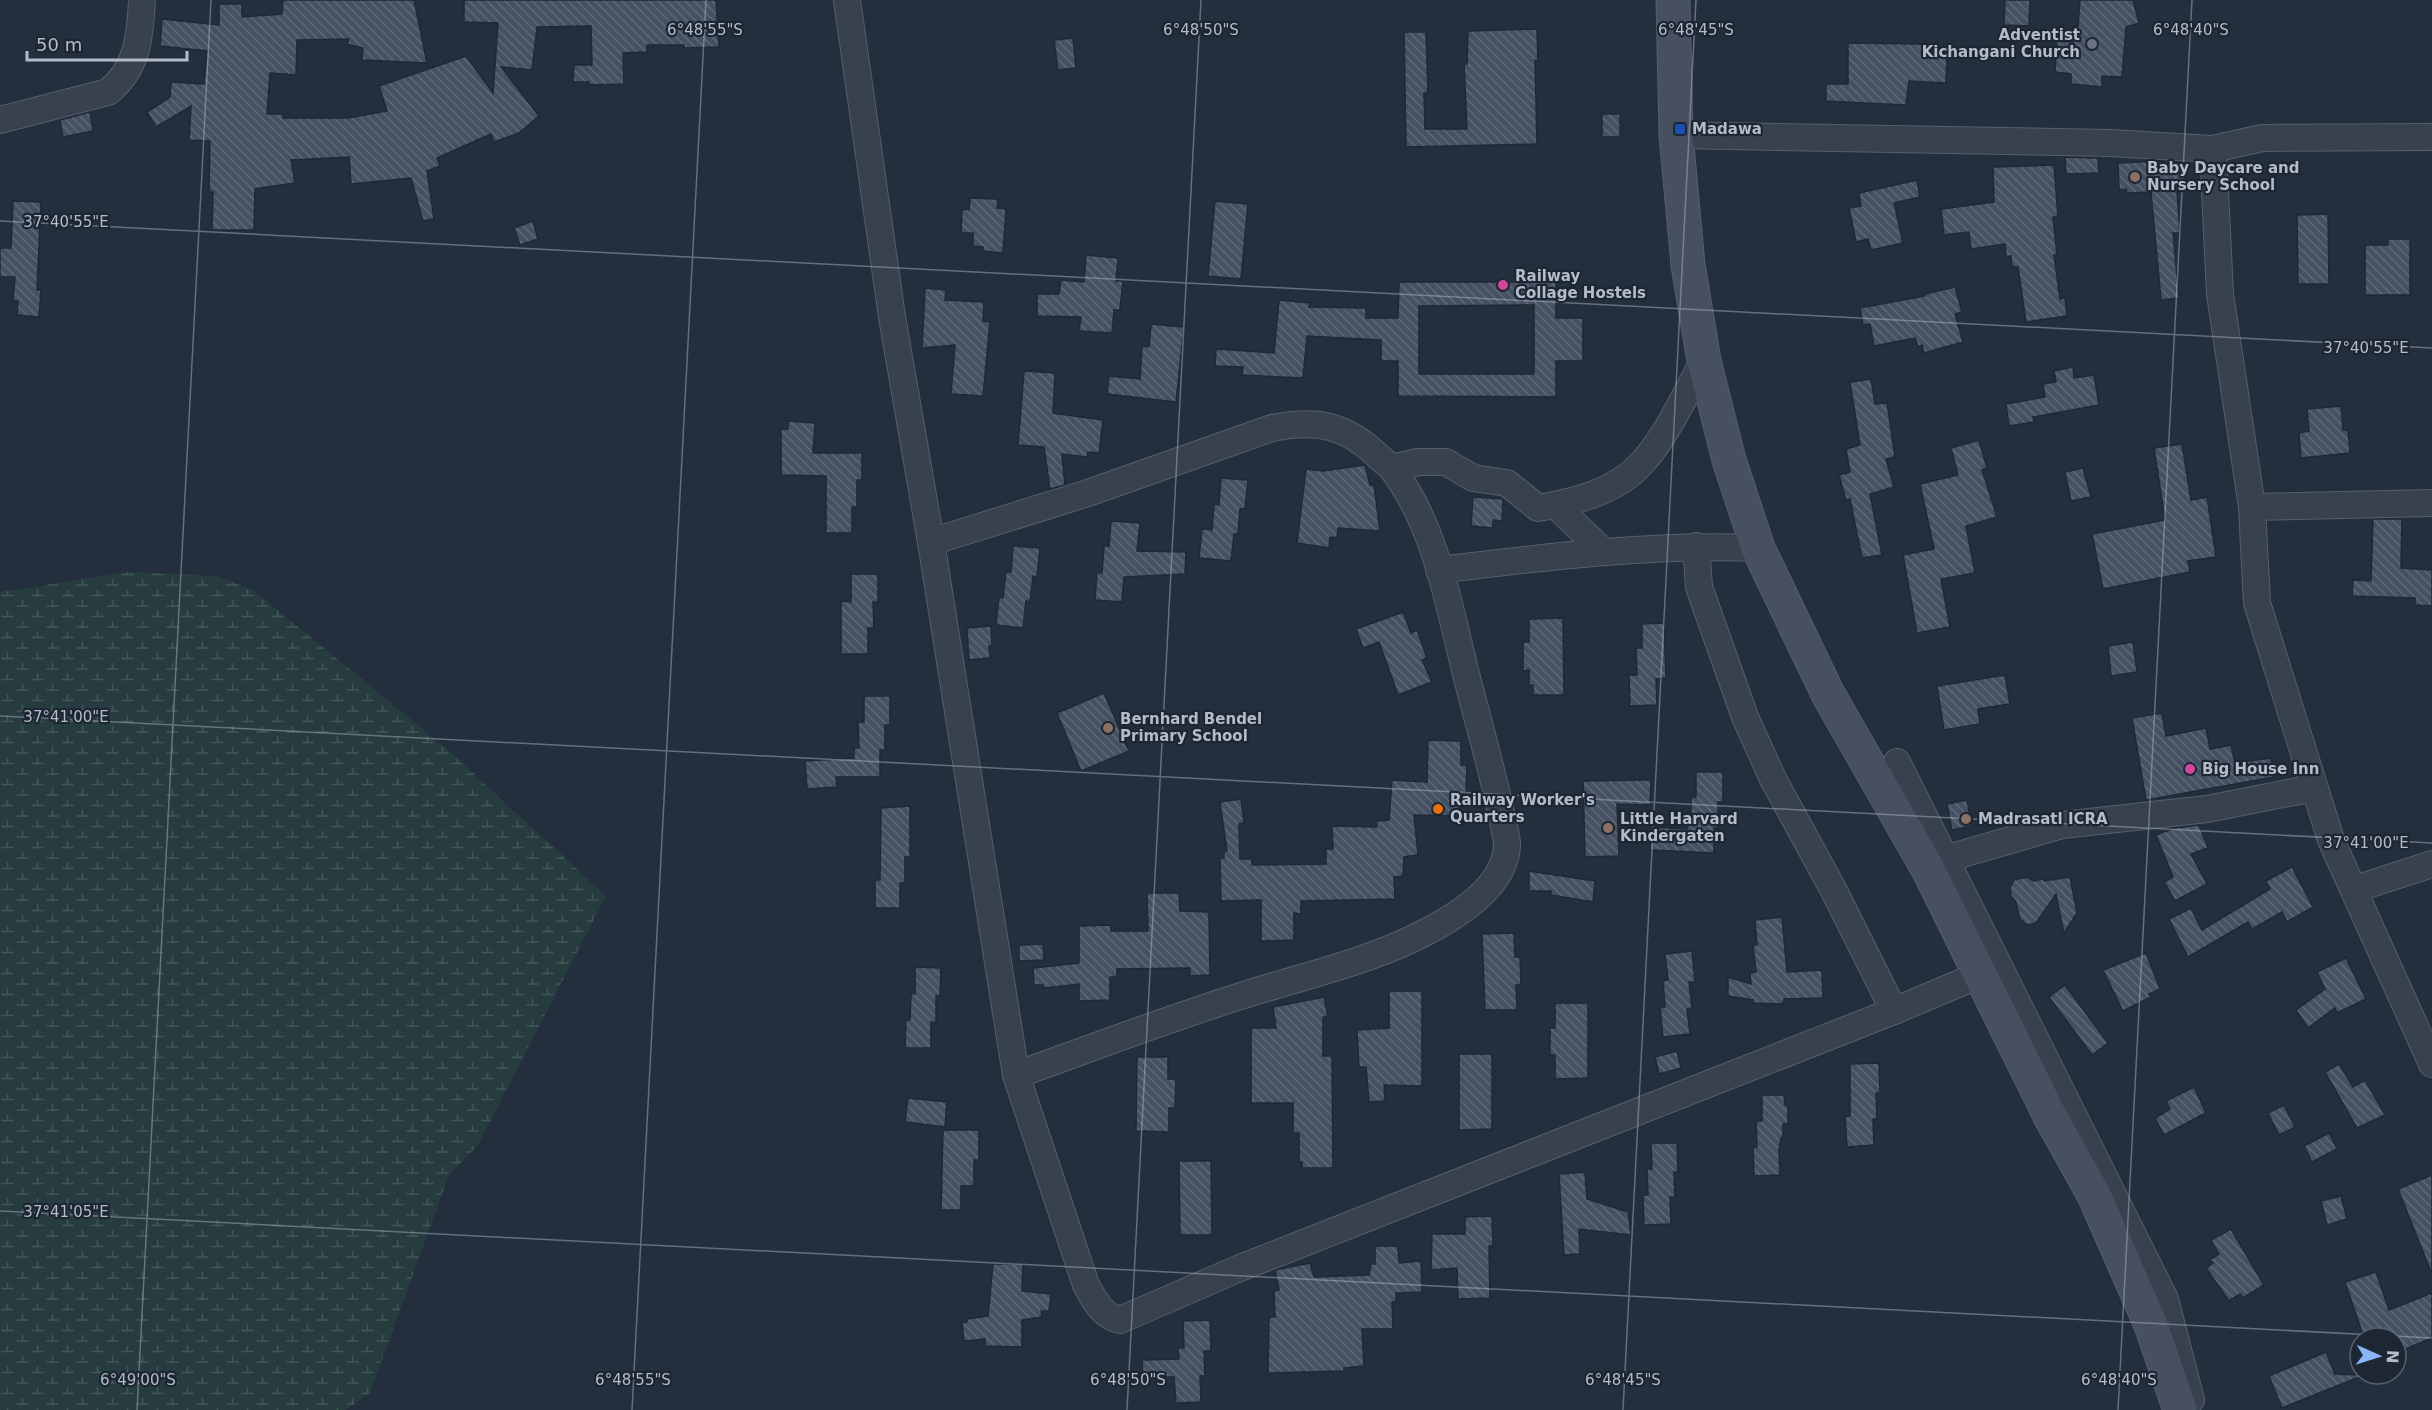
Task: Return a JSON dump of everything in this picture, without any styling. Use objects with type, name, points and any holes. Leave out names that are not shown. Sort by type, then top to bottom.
[{"type":"street","points":[[0,120],[108,92],[120,82],[136,56],[142,0]]},
{"type":"street","points":[[847,0],[892,318],[931,542],[1016,1075],[1086,1285],[1098,1306],[1109,1317],[1120,1320],[1240,1268],[1894,1011],[1979,975]]},
{"type":"street","points":[[1673,0],[1676,135],[1688,266],[1704,361],[1729,460],[1758,548],[1828,694],[1936,864],[2165,1299],[2194,1410]]},
{"type":"street","points":[[1676,135],[2110,143],[2213,149],[2262,138],[2432,137]]},
{"type":"street","points":[[2213,149],[2220,294],[2252,507],[2257,603],[2331,840],[2432,1064]]},
{"type":"street","points":[[1392,468],[1418,462],[1446,462],[1473,478],[1508,483],[1538,508],[1574,502],[1610,486],[1641,464],[1704,361]]},
{"type":"street","points":[[931,542],[1099,489],[1234,443],[1252,434],[1292,424],[1335,428],[1355,435],[1392,468],[1420,518],[1439,570],[1507,842],[1504,861],[1490,885],[1463,908],[1425,933],[1367,956],[1212,1005],[1016,1075]]},
{"type":"street","points":[[2252,507],[2432,503]]},
{"type":"street","points":[[1555,505],[1604,552]]},
{"type":"street","points":[[1439,570],[1604,552],[1696,546],[1758,548]]},
{"type":"street","points":[[1696,546],[1699,587],[1745,717],[1773,779],[1833,889],[1894,1011]]},
{"type":"street","points":[[1897,762],[1979,975],[2050,1116],[2094,1195],[2151,1325],[2180,1410]]},
{"type":"street","points":[[1936,864],[2062,825],[2207,809],[2314,788]]},
{"type":"street","points":[[2355,890],[2432,864]]},
{"type":"green space","points":[[129,572],[216,576],[252,589],[447,749],[606,896],[478,1145],[449,1175],[370,1393],[346,1410],[0,1410],[0,592]]},
{"type":"building","points":[[283,0],[414,0],[427,63],[362,60],[363,48],[347,44],[349,39],[297,40],[296,75],[270,73],[267,114],[283,114],[283,118],[348,118],[387,111],[379,86],[466,56],[493,93],[498,23],[464,22],[464,0],[716,0],[719,47],[684,48],[684,45],[647,45],[647,52],[623,53],[624,84],[589,85],[589,82],[573,82],[574,65],[592,65],[591,26],[537,27],[532,70],[501,67],[539,116],[519,133],[494,142],[491,134],[437,158],[440,166],[427,171],[434,219],[423,221],[411,178],[351,184],[349,157],[291,160],[295,183],[255,189],[254,230],[212,230],[213,192],[210,192],[209,186],[210,141],[189,140],[191,106],[156,127],[147,112],[170,97],[171,82],[204,84],[207,51],[160,46],[162,19],[219,25],[219,4],[242,4],[242,17],[282,14]]},
{"type":"building","points":[[2005,0],[2030,0],[2029,26],[2004,25]]},
{"type":"building","points":[[2080,0],[2133,0],[2139,23],[2126,27],[2122,77],[2102,76],[2102,87],[2071,84],[2071,74],[2055,72],[2057,41],[2073,42],[2074,26],[2078,26]]},
{"type":"building","points":[[1537,29],[1538,61],[1535,60],[1537,144],[1406,147],[1404,32],[1426,32],[1428,93],[1424,93],[1425,129],[1467,129],[1464,64],[1467,64],[1468,31]]},
{"type":"building","points":[[1073,38],[1076,68],[1058,70],[1054,40]]},
{"type":"building","points":[[1848,43],[1923,44],[1923,56],[1947,57],[1946,83],[1909,81],[1906,105],[1826,101],[1826,84],[1848,84]]},
{"type":"building","points":[[90,112],[93,131],[63,137],[60,120]]},
{"type":"building","points":[[1602,114],[1620,114],[1620,137],[1602,137]]},
{"type":"building","points":[[2065,157],[2098,158],[2099,173],[2066,174]]},
{"type":"building","points":[[2173,162],[2183,169],[2184,191],[2177,191],[2180,233],[2173,233],[2179,298],[2161,300],[2151,192],[2127,193],[2126,189],[2119,190],[2118,163]]},
{"type":"building","points":[[2054,165],[2058,217],[2053,217],[2057,255],[2054,255],[2060,299],[2065,298],[2067,316],[2026,322],[2018,267],[2012,267],[2011,256],[2006,257],[2005,244],[1971,249],[1969,232],[1944,235],[1941,209],[1994,202],[1993,167]]},
{"type":"building","points":[[1917,180],[1920,197],[1894,203],[1903,243],[1871,250],[1868,239],[1856,242],[1849,208],[1861,206],[1859,193]]},
{"type":"building","points":[[970,198],[998,199],[997,208],[1006,209],[1003,253],[983,251],[983,247],[973,246],[973,233],[961,233],[962,209],[969,210]]},
{"type":"building","points":[[13,201],[41,202],[37,290],[41,290],[39,317],[17,315],[18,301],[13,301],[15,277],[0,277],[0,248],[11,248]]},
{"type":"building","points":[[1215,201],[1248,204],[1241,279],[1208,276]]},
{"type":"building","points":[[2328,214],[2329,284],[2298,284],[2297,215]]},
{"type":"building","points":[[533,221],[538,239],[520,245],[514,228]]},
{"type":"building","points":[[2388,239],[2410,239],[2410,295],[2365,295],[2365,245],[2388,245]]},
{"type":"building","points":[[1086,255],[1118,258],[1116,281],[1123,281],[1120,310],[1114,310],[1112,333],[1079,331],[1081,317],[1037,316],[1037,294],[1059,294],[1061,280],[1084,282]]},
{"type":"building","points":[[1399,282],[1556,282],[1556,318],[1583,318],[1583,361],[1556,361],[1556,397],[1398,396],[1398,361],[1381,361],[1381,340],[1307,336],[1303,378],[1242,375],[1243,367],[1215,366],[1216,349],[1274,353],[1279,300],[1310,303],[1309,307],[1366,308],[1366,318],[1398,318]],"holes":[[[1534,305],[1534,374],[1419,374],[1419,306]]]},
{"type":"building","points":[[1955,287],[1962,312],[1955,314],[1963,342],[1924,353],[1922,345],[1918,347],[1915,338],[1874,346],[1870,324],[1863,325],[1860,308],[1925,296],[1925,294]]},
{"type":"building","points":[[925,288],[946,290],[945,300],[984,302],[983,321],[990,322],[983,396],[951,394],[955,345],[922,348]]},
{"type":"building","points":[[1151,324],[1184,327],[1176,402],[1107,394],[1109,376],[1140,379],[1142,346],[1149,347]]},
{"type":"building","points":[[2073,367],[2074,378],[2094,375],[2099,405],[2033,417],[2034,422],[2009,426],[2006,404],[2045,397],[2043,384],[2056,382],[2054,371]]},
{"type":"building","points":[[1024,371],[1055,373],[1053,413],[1103,420],[1099,453],[1088,452],[1087,457],[1062,454],[1065,485],[1050,489],[1044,447],[1018,445]]},
{"type":"building","points":[[1871,379],[1875,404],[1887,403],[1895,457],[1886,459],[1894,487],[1870,494],[1882,555],[1862,558],[1850,499],[1846,500],[1839,475],[1850,472],[1846,449],[1860,445],[1850,382]]},
{"type":"building","points":[[2341,406],[2343,430],[2348,430],[2350,453],[2301,458],[2299,433],[2309,431],[2307,409]]},
{"type":"building","points":[[788,421],[815,423],[813,453],[862,453],[862,480],[857,480],[857,507],[852,507],[852,533],[826,533],[826,476],[781,475],[781,429],[788,429]]},
{"type":"building","points":[[1979,440],[1987,468],[1982,470],[1997,517],[1966,526],[1975,573],[1941,579],[1950,627],[1917,633],[1903,555],[1934,549],[1920,484],[1958,475],[1951,448]]},
{"type":"building","points":[[2182,444],[2191,500],[2207,497],[2216,557],[2188,561],[2190,572],[2103,589],[2092,534],[2165,520],[2154,448]]},
{"type":"building","points":[[1365,465],[1370,485],[1374,485],[1380,531],[1338,528],[1337,538],[1330,537],[1329,548],[1297,543],[1306,469],[1323,471]]},
{"type":"building","points":[[2083,468],[2091,497],[2071,501],[2065,472]]},
{"type":"building","points":[[1221,478],[1248,480],[1245,509],[1240,509],[1238,534],[1234,534],[1231,561],[1199,558],[1202,529],[1212,530],[1214,504],[1219,505]]},
{"type":"building","points":[[1473,497],[1503,499],[1502,521],[1493,520],[1493,528],[1471,526]]},
{"type":"building","points":[[2373,519],[2402,519],[2401,568],[2432,570],[2432,606],[2415,605],[2415,598],[2352,596],[2353,580],[2371,581]]},
{"type":"building","points":[[1111,521],[1140,523],[1137,551],[1186,552],[1185,574],[1124,577],[1122,602],[1095,600],[1097,572],[1102,573],[1104,546],[1109,546]]},
{"type":"building","points":[[1013,546],[1040,548],[1037,577],[1033,576],[1030,602],[1026,601],[1023,628],[996,625],[999,597],[1003,598],[1006,572],[1011,572]]},
{"type":"building","points":[[851,574],[878,574],[878,602],[873,602],[874,628],[868,628],[868,654],[841,654],[841,601],[851,602]]},
{"type":"building","points":[[1403,612],[1411,633],[1417,630],[1427,658],[1422,660],[1432,682],[1398,695],[1379,642],[1363,648],[1356,629]]},
{"type":"building","points":[[1563,618],[1564,695],[1533,695],[1533,685],[1529,685],[1529,670],[1523,671],[1523,642],[1529,642],[1529,619]]},
{"type":"building","points":[[1664,623],[1666,678],[1656,679],[1657,705],[1630,706],[1629,675],[1637,675],[1636,648],[1642,648],[1642,624]]},
{"type":"building","points":[[991,626],[990,658],[969,660],[967,628]]},
{"type":"building","points":[[2133,642],[2137,672],[2111,676],[2108,646]]},
{"type":"building","points":[[2005,675],[2010,704],[1978,709],[1980,724],[1944,730],[1937,686]]},
{"type":"building","points":[[1104,693],[1129,751],[1081,771],[1057,713]]},
{"type":"building","points":[[864,696],[890,696],[890,725],[885,725],[885,750],[880,750],[880,777],[836,777],[837,787],[807,789],[805,761],[854,758],[854,748],[859,748],[858,722],[864,722]]},
{"type":"building","points":[[2162,713],[2166,736],[2206,728],[2210,749],[2231,745],[2235,763],[2271,758],[2274,777],[2146,800],[2132,718]]},
{"type":"building","points":[[1428,740],[1461,741],[1461,765],[1467,765],[1466,793],[1460,793],[1460,816],[1414,815],[1418,855],[1404,857],[1403,876],[1394,877],[1395,899],[1301,901],[1301,914],[1294,913],[1294,940],[1261,941],[1261,900],[1221,901],[1220,858],[1224,858],[1224,851],[1227,851],[1220,802],[1241,799],[1244,823],[1239,824],[1240,859],[1252,859],[1252,865],[1326,864],[1326,849],[1333,849],[1332,826],[1377,827],[1376,821],[1389,820],[1392,780],[1427,782]]},
{"type":"building","points":[[1696,772],[1723,772],[1723,802],[1718,802],[1718,828],[1714,828],[1714,853],[1650,850],[1652,827],[1687,829],[1687,824],[1691,824],[1691,797],[1696,797]]},
{"type":"building","points":[[1651,780],[1650,805],[1617,804],[1619,856],[1585,857],[1583,781]]},
{"type":"building","points":[[1967,800],[1972,826],[1952,830],[1947,804]]},
{"type":"building","points":[[910,806],[910,857],[905,857],[905,883],[900,883],[900,908],[875,908],[875,880],[880,880],[881,808]]},
{"type":"building","points":[[2199,825],[2208,848],[2191,854],[2207,884],[2175,901],[2164,882],[2173,877],[2156,835],[2174,828]]},
{"type":"building","points":[[2292,867],[2313,907],[2287,922],[2282,912],[2252,929],[2248,922],[2188,957],[2169,919],[2191,908],[2202,930],[2270,889],[2266,881]]},
{"type":"building","points":[[1529,871],[1595,881],[1593,902],[1551,895],[1551,891],[1529,891]]},
{"type":"building","points":[[2027,877],[2033,881],[2044,879],[2044,881],[2070,877],[2077,913],[2064,933],[2056,894],[2036,923],[2027,925],[2020,919],[2010,888],[2014,880]]},
{"type":"building","points":[[1147,893],[1179,893],[1180,911],[1209,912],[1210,975],[1190,976],[1190,968],[1117,969],[1117,977],[1110,977],[1110,1000],[1079,1001],[1079,984],[1044,988],[1043,985],[1034,985],[1033,968],[1079,963],[1079,926],[1111,925],[1111,931],[1148,931]]},
{"type":"building","points":[[1782,917],[1787,972],[1822,970],[1823,998],[1784,999],[1783,1004],[1753,1003],[1753,1000],[1728,996],[1728,977],[1751,984],[1750,973],[1756,972],[1753,945],[1757,945],[1755,920]]},
{"type":"building","points":[[1514,933],[1515,957],[1520,957],[1521,985],[1516,985],[1517,1010],[1485,1010],[1482,934]]},
{"type":"building","points":[[1043,944],[1044,960],[1019,961],[1019,945]]},
{"type":"building","points":[[1692,951],[1695,982],[1689,982],[1692,1008],[1687,1009],[1690,1034],[1663,1037],[1660,1007],[1665,1007],[1663,981],[1668,980],[1665,954]]},
{"type":"building","points":[[2146,953],[2160,989],[2149,994],[2151,997],[2123,1011],[2103,970]]},
{"type":"building","points":[[2346,958],[2366,999],[2337,1013],[2335,1008],[2308,1028],[2296,1010],[2325,989],[2317,972]]},
{"type":"building","points":[[915,967],[941,968],[940,996],[936,996],[936,1023],[931,1022],[931,1048],[905,1048],[906,1020],[910,1020],[911,993],[915,994]]},
{"type":"building","points":[[2065,985],[2108,1043],[2092,1055],[2049,997]]},
{"type":"building","points":[[1389,991],[1422,991],[1422,1086],[1384,1085],[1385,1101],[1369,1102],[1366,1067],[1359,1067],[1357,1030],[1389,1028]]},
{"type":"building","points":[[1324,997],[1328,1016],[1323,1017],[1323,1056],[1332,1056],[1333,1168],[1302,1168],[1302,1162],[1299,1162],[1299,1133],[1293,1133],[1293,1103],[1251,1103],[1251,1028],[1276,1028],[1273,1007]]},
{"type":"building","points":[[1555,1003],[1588,1003],[1588,1078],[1555,1079],[1555,1055],[1550,1055],[1550,1028],[1555,1028]]},
{"type":"building","points":[[1677,1051],[1681,1068],[1659,1074],[1655,1057]]},
{"type":"building","points":[[1459,1054],[1492,1054],[1492,1129],[1459,1130]]},
{"type":"building","points":[[1137,1057],[1168,1057],[1168,1079],[1176,1079],[1175,1108],[1169,1108],[1169,1132],[1136,1131]]},
{"type":"building","points":[[1879,1063],[1880,1093],[1876,1093],[1877,1119],[1873,1119],[1874,1145],[1847,1147],[1845,1117],[1850,1116],[1850,1064]]},
{"type":"building","points":[[2339,1064],[2353,1087],[2365,1080],[2385,1115],[2357,1128],[2325,1072]]},
{"type":"building","points":[[2194,1087],[2206,1113],[2164,1135],[2155,1118],[2170,1109],[2166,1101]]},
{"type":"building","points":[[1762,1095],[1784,1095],[1785,1105],[1788,1106],[1788,1124],[1783,1124],[1783,1137],[1779,1150],[1780,1175],[1754,1176],[1753,1147],[1757,1147],[1756,1121],[1762,1121]]},
{"type":"building","points":[[908,1098],[947,1102],[945,1127],[905,1122]]},
{"type":"building","points":[[2284,1105],[2295,1127],[2279,1135],[2268,1113]]},
{"type":"building","points":[[943,1130],[979,1130],[979,1160],[974,1160],[974,1186],[961,1186],[961,1210],[941,1210]]},
{"type":"building","points":[[2329,1133],[2337,1149],[2312,1162],[2304,1146]]},
{"type":"building","points":[[1651,1143],[1677,1143],[1678,1172],[1674,1172],[1675,1197],[1670,1197],[1671,1224],[1644,1225],[1643,1195],[1648,1195],[1647,1169],[1652,1169]]},
{"type":"building","points":[[1179,1161],[1211,1161],[1212,1235],[1180,1235]]},
{"type":"building","points":[[1585,1172],[1587,1199],[1628,1212],[1631,1235],[1579,1229],[1580,1254],[1564,1255],[1559,1174]]},
{"type":"building","points":[[2432,1175],[2432,1272],[2431,1272],[2398,1189]]},
{"type":"building","points":[[2341,1196],[2347,1219],[2327,1225],[2321,1201]]},
{"type":"building","points":[[1492,1216],[1493,1246],[1489,1246],[1490,1298],[1458,1299],[1457,1268],[1431,1270],[1432,1234],[1465,1234],[1465,1217]]},
{"type":"building","points":[[2231,1229],[2264,1285],[2243,1298],[2240,1294],[2229,1301],[2206,1268],[2213,1263],[2210,1260],[2219,1254],[2211,1240]]},
{"type":"building","points":[[1375,1246],[1398,1246],[1399,1263],[1421,1261],[1422,1292],[1396,1293],[1396,1302],[1392,1302],[1393,1329],[1362,1329],[1364,1366],[1344,1368],[1344,1371],[1268,1373],[1269,1317],[1275,1317],[1274,1291],[1279,1290],[1275,1270],[1310,1263],[1314,1277],[1369,1275],[1371,1264],[1375,1264]]},
{"type":"building","points":[[993,1264],[1023,1264],[1022,1291],[1051,1294],[1049,1311],[1041,1311],[1042,1317],[1022,1320],[1022,1347],[985,1346],[985,1339],[964,1341],[962,1323],[967,1322],[967,1319],[988,1316]]},
{"type":"building","points":[[2376,1272],[2389,1310],[2432,1293],[2432,1338],[2408,1348],[2408,1326],[2360,1326],[2345,1282]]},
{"type":"building","points":[[1210,1320],[1211,1351],[1204,1351],[1205,1376],[1200,1376],[1201,1402],[1176,1403],[1174,1377],[1143,1377],[1142,1360],[1179,1359],[1178,1348],[1184,1348],[1183,1321]]},
{"type":"building","points":[[2326,1352],[2335,1374],[2348,1374],[2348,1381],[2282,1408],[2269,1376]]},
{"type":"place","name":"Adventist Kichangani Church","points":[[2092,44]]},
{"type":"place","name":"Madawa","points":[[1680,129]]},
{"type":"place","name":"Baby Daycare and Nursery School","points":[[2135,177]]},
{"type":"place","name":"Railway Collage Hostels","points":[[1503,285]]},
{"type":"place","name":"Bernhard Bendel Primary School","points":[[1108,728]]},
{"type":"place","name":"Big House Inn","points":[[2190,769]]},
{"type":"place","name":"Railway Worker's Quarters","points":[[1438,809]]},
{"type":"place","name":"Madrasatl ICRA","points":[[1966,819]]},
{"type":"place","name":"Little Harvard Kindergaten","points":[[1608,828]]}]
